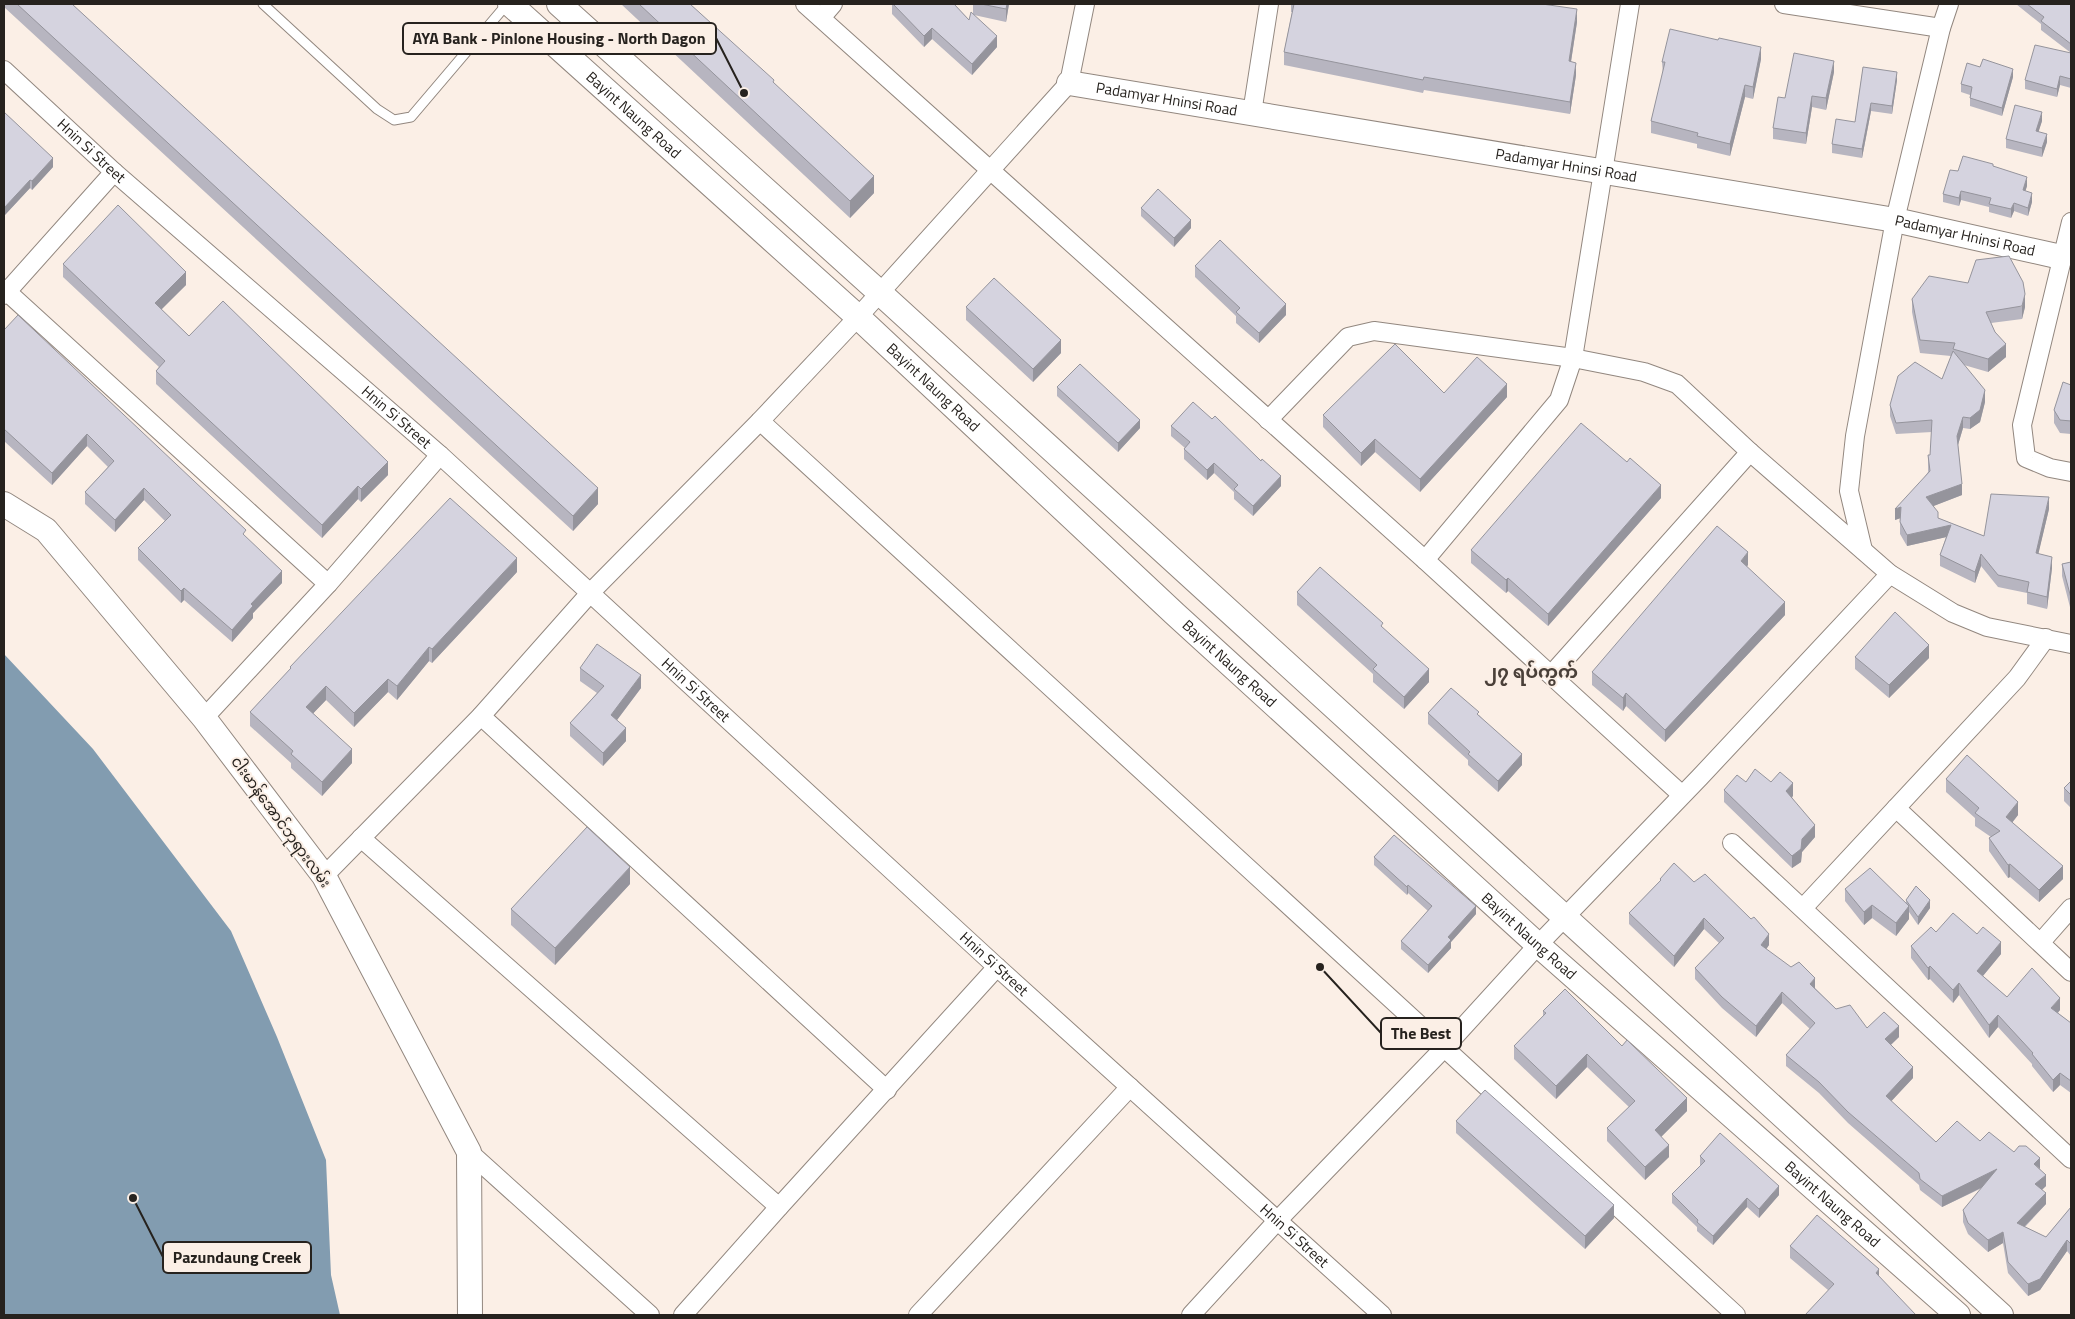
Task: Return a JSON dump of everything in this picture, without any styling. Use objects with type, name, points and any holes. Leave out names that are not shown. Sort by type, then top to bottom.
[{"type":"main road","name":"Bayint Naung Road","points":[[508,4],[858,317],[1234,668],[1538,945],[1958,1315]]},
{"type":"main road","name":"Bayint Naung Road","points":[[559,4],[879,292],[2000,1315]]},
{"type":"main road","name":"Padamyar Hninsi Road","points":[[1069,82],[1895,220],[2062,257]]},
{"type":"main road","name":"ငါးမာန်အောင်ဘုရားလမ်း","points":[[4,504],[46,530],[204,718],[324,876],[469,1152],[470,1315]]},
{"type":"main road","points":[[1234,668],[1261,641]]},
{"type":"street","points":[[804,4],[1424,560],[1682,795]]},
{"type":"street","points":[[821,18],[833,4]]},
{"type":"street","points":[[324,876],[481,716],[591,592],[858,317],[1069,82],[1085,4]]},
{"type":"street","points":[[1252,113],[1269,4]]},
{"type":"street","points":[[1424,560],[1559,400],[1573,358],[1630,4]]},
{"type":"street","points":[[1784,4],[1941,28]]},
{"type":"street","points":[[1863,550],[1849,491],[1855,436],[1895,220],[1941,28],[1949,4]]},
{"type":"street","name":"Hnin Si Street","points":[[4,70],[114,172],[440,455],[998,967],[1382,1315]]},
{"type":"street","points":[[114,172],[5,292],[328,584]]},
{"type":"street","points":[[2071,222],[2022,425],[2026,458],[2050,468],[2071,472]]},
{"type":"street","points":[[1268,420],[1348,337],[1374,331],[1573,358],[1644,372],[1677,384],[1750,452],[1890,574],[1953,613],[1987,627],[2071,644]]},
{"type":"street","points":[[760,420],[1736,1315]]},
{"type":"street","points":[[1551,675],[1750,452]]},
{"type":"street","points":[[204,718],[328,584],[440,455]]},
{"type":"street","points":[[1190,1315],[1277,1220],[1445,1047],[1538,945],[1700,777],[1890,574]]},
{"type":"street","points":[[1803,908],[2017,678],[2046,638]]},
{"type":"street","points":[[481,716],[888,1090]]},
{"type":"street","points":[[1896,808],[2071,972]]},
{"type":"street","points":[[361,838],[779,1207]]},
{"type":"street","points":[[1732,842],[2069,1153]]},
{"type":"street","points":[[2041,942],[2071,908]]},
{"type":"street","points":[[683,1315],[998,967]]},
{"type":"street","points":[[918,1315],[1130,1087]]},
{"type":"street","points":[[469,1152],[650,1315]]},
{"type":"lane","points":[[263,4],[377,109],[394,120],[411,117],[508,4]]},
{"type":"water","points":[[4,654],[93,749],[231,931],[277,1037],[326,1160],[331,1275],[340,1315],[4,1315]]},
{"type":"building","points":[[17,4],[72,4],[598,488],[573,516]]},
{"type":"building","points":[[639,4],[690,4],[774,80],[773,82],[874,176],[850,201]]},
{"type":"building","points":[[893,4],[954,4],[969,20],[971,12],[997,36],[972,64],[932,28],[924,36]]},
{"type":"building","points":[[981,4],[1007,4],[1006,9]]},
{"type":"building","points":[[1294,4],[1542,4],[1577,9],[1569,61],[1576,63],[1570,102],[1424,77],[1423,80],[1284,52]]},
{"type":"building","points":[[2027,4],[2071,4],[2071,44],[2041,21],[2044,17]]},
{"type":"building","points":[[1670,29],[1761,47],[1753,87],[1745,85],[1730,144],[1697,136],[1698,133],[1651,121],[1665,62],[1662,62]]},
{"type":"building","points":[[2035,45],[2071,53],[2071,79],[2060,76],[2057,89],[2025,80]]},
{"type":"building","points":[[1794,53],[1834,61],[1826,98],[1812,96],[1806,133],[1773,128],[1778,97],[1785,98]]},
{"type":"building","points":[[1983,59],[2013,69],[2002,108],[1970,98],[1972,87],[1961,84],[1967,63],[1980,67]]},
{"type":"building","points":[[1863,67],[1897,72],[1892,106],[1871,103],[1862,149],[1832,144],[1836,119],[1855,122]]},
{"type":"building","points":[[2015,105],[2042,112],[2036,131],[2047,134],[2042,148],[2006,139]]},
{"type":"building","points":[[4,112],[53,158],[4,208]]},
{"type":"building","points":[[1963,156],[1993,164],[1993,166],[2027,177],[2023,190],[2032,193],[2028,208],[2014,203],[2011,209],[1989,204],[1991,198],[1961,191],[1959,198],[1943,194],[1950,170],[1958,171]]},
{"type":"building","points":[[1158,189],[1191,220],[1174,238],[1141,208]]},
{"type":"building","points":[[118,205],[186,272],[155,303],[189,336],[223,301],[388,462],[361,489],[358,486],[322,525],[156,371],[165,361],[63,264]]},
{"type":"building","points":[[1220,240],[1286,304],[1259,333],[1236,312],[1240,308],[1195,266]]},
{"type":"building","points":[[2009,256],[2023,282],[2025,294],[2022,306],[1986,312],[1995,332],[2006,344],[1988,359],[1953,349],[1955,343],[1920,340],[1912,299],[1929,276],[1968,283],[1976,260]]},
{"type":"building","points":[[994,278],[1061,340],[1033,369],[966,307]]},
{"type":"building","points":[[18,315],[246,530],[243,534],[282,571],[251,604],[253,606],[232,630],[184,588],[181,591],[138,548],[171,515],[144,488],[115,520],[85,492],[114,461],[87,434],[52,473],[4,429],[4,330]]},
{"type":"building","points":[[1395,344],[1444,393],[1477,357],[1507,384],[1420,479],[1375,439],[1361,453],[1323,415]]},
{"type":"building","points":[[1953,351],[1985,390],[1980,410],[1970,418],[1963,417],[1957,436],[1962,484],[1926,497],[1938,512],[1938,518],[1984,536],[1991,494],[2049,497],[2036,553],[2052,557],[2047,597],[2027,592],[2029,582],[1998,575],[1981,554],[1975,572],[1940,555],[1951,525],[1907,535],[1900,522],[1901,507],[1895,509],[1930,471],[1928,455],[1930,455],[1932,420],[1896,423],[1890,405],[1898,376],[1915,362],[1942,379]]},
{"type":"building","points":[[1080,364],[1140,420],[1118,443],[1057,387]]},
{"type":"building","points":[[2063,382],[2071,385],[2071,421],[2060,420],[2054,410]]},
{"type":"building","points":[[1193,402],[1212,419],[1215,416],[1261,461],[1262,459],[1281,476],[1253,506],[1234,489],[1238,485],[1214,463],[1207,470],[1184,449],[1190,442],[1171,426]]},
{"type":"building","points":[[1581,423],[1627,462],[1630,458],[1661,485],[1548,614],[1508,578],[1506,580],[1471,550]]},
{"type":"building","points":[[450,498],[517,558],[432,649],[429,647],[397,686],[388,679],[354,713],[326,686],[306,707],[352,749],[322,782],[291,754],[293,751],[250,712],[290,667]]},
{"type":"building","points":[[1717,526],[1748,552],[1741,561],[1785,602],[1665,730],[1626,693],[1623,698],[1592,672]]},
{"type":"building","points":[[2071,562],[2071,598],[2062,564]]},
{"type":"building","points":[[1320,567],[1383,623],[1381,626],[1429,669],[1404,697],[1373,669],[1377,665],[1297,592]]},
{"type":"building","points":[[1895,612],[1929,645],[1889,685],[1855,657]]},
{"type":"building","points":[[597,644],[641,675],[611,715],[626,728],[603,753],[570,723],[604,686],[580,668]]},
{"type":"building","points":[[1451,688],[1522,754],[1498,781],[1468,754],[1470,752],[1428,713]]},
{"type":"building","points":[[1967,755],[2018,802],[2006,817],[2063,866],[2039,890],[2010,864],[2008,865],[1989,838],[2000,831],[1975,813],[1979,808],[1946,779]]},
{"type":"building","points":[[1755,769],[1771,782],[1780,772],[1793,783],[1786,791],[1815,825],[1802,839],[1801,849],[1792,856],[1724,790],[1737,775],[1746,782]]},
{"type":"building","points":[[2071,781],[2071,795],[2064,788]]},
{"type":"building","points":[[587,827],[630,867],[555,948],[511,909]]},
{"type":"building","points":[[1394,835],[1476,906],[1448,937],[1451,940],[1428,965],[1401,941],[1432,906],[1408,885],[1407,887],[1374,857]]},
{"type":"building","points":[[1674,863],[1694,882],[1705,874],[1751,919],[1754,917],[1769,934],[1761,945],[1791,967],[1799,962],[1815,978],[1810,984],[1836,1009],[1850,1005],[1867,1028],[1884,1012],[1899,1026],[1885,1039],[1913,1067],[1886,1096],[1936,1142],[1957,1121],[1980,1141],[1989,1132],[2014,1152],[2019,1146],[2026,1146],[2040,1158],[2034,1164],[2046,1175],[2035,1184],[2046,1193],[2017,1223],[2046,1237],[2071,1207],[2071,1244],[2067,1240],[2040,1279],[2028,1284],[2008,1262],[2003,1232],[1988,1240],[1968,1223],[1963,1210],[1997,1169],[1942,1196],[1920,1179],[1919,1173],[1848,1112],[1819,1082],[1786,1055],[1815,1023],[1782,992],[1756,1026],[1722,997],[1695,968],[1724,938],[1704,918],[1674,956],[1629,913],[1661,880]]},
{"type":"building","points":[[1870,868],[1909,906],[1896,923],[1872,905],[1864,912],[1845,889]]},
{"type":"building","points":[[1916,886],[1930,900],[1918,917],[1906,900]]},
{"type":"building","points":[[1953,913],[1977,934],[1983,927],[2001,942],[1977,971],[2007,997],[2032,968],[2060,998],[2051,1008],[2071,1023],[2071,1081],[2060,1073],[2053,1080],[2033,1053],[1998,1015],[1989,1025],[1959,983],[1953,990],[1930,966],[1928,968],[1911,946],[1931,927],[1936,932]]},
{"type":"building","points":[[1565,989],[1622,1046],[1627,1040],[1687,1098],[1655,1130],[1669,1145],[1645,1167],[1607,1128],[1635,1101],[1587,1054],[1556,1086],[1514,1046],[1546,1013],[1543,1011]]},
{"type":"building","points":[[1485,1090],[1614,1205],[1585,1236],[1456,1121]]},
{"type":"building","points":[[1720,1133],[1779,1186],[1759,1209],[1747,1198],[1713,1236],[1697,1222],[1698,1220],[1672,1194],[1705,1161],[1700,1156]]},
{"type":"building","points":[[1817,1215],[1879,1269],[1876,1273],[1916,1315],[1805,1315],[1834,1284],[1790,1246]]},
{"type":"place","name":"AYA Bank - Pinlone Housing - North Dagon","points":[[744,93]]},
{"type":"place","name":"The Best","points":[[1320,967]]},
{"type":"place","name":"Pazundaung Creek","points":[[133,1198]]},
{"type":"district","name":"၂၇ ရပ်ကွက်","points":[[1531,672]]}]
